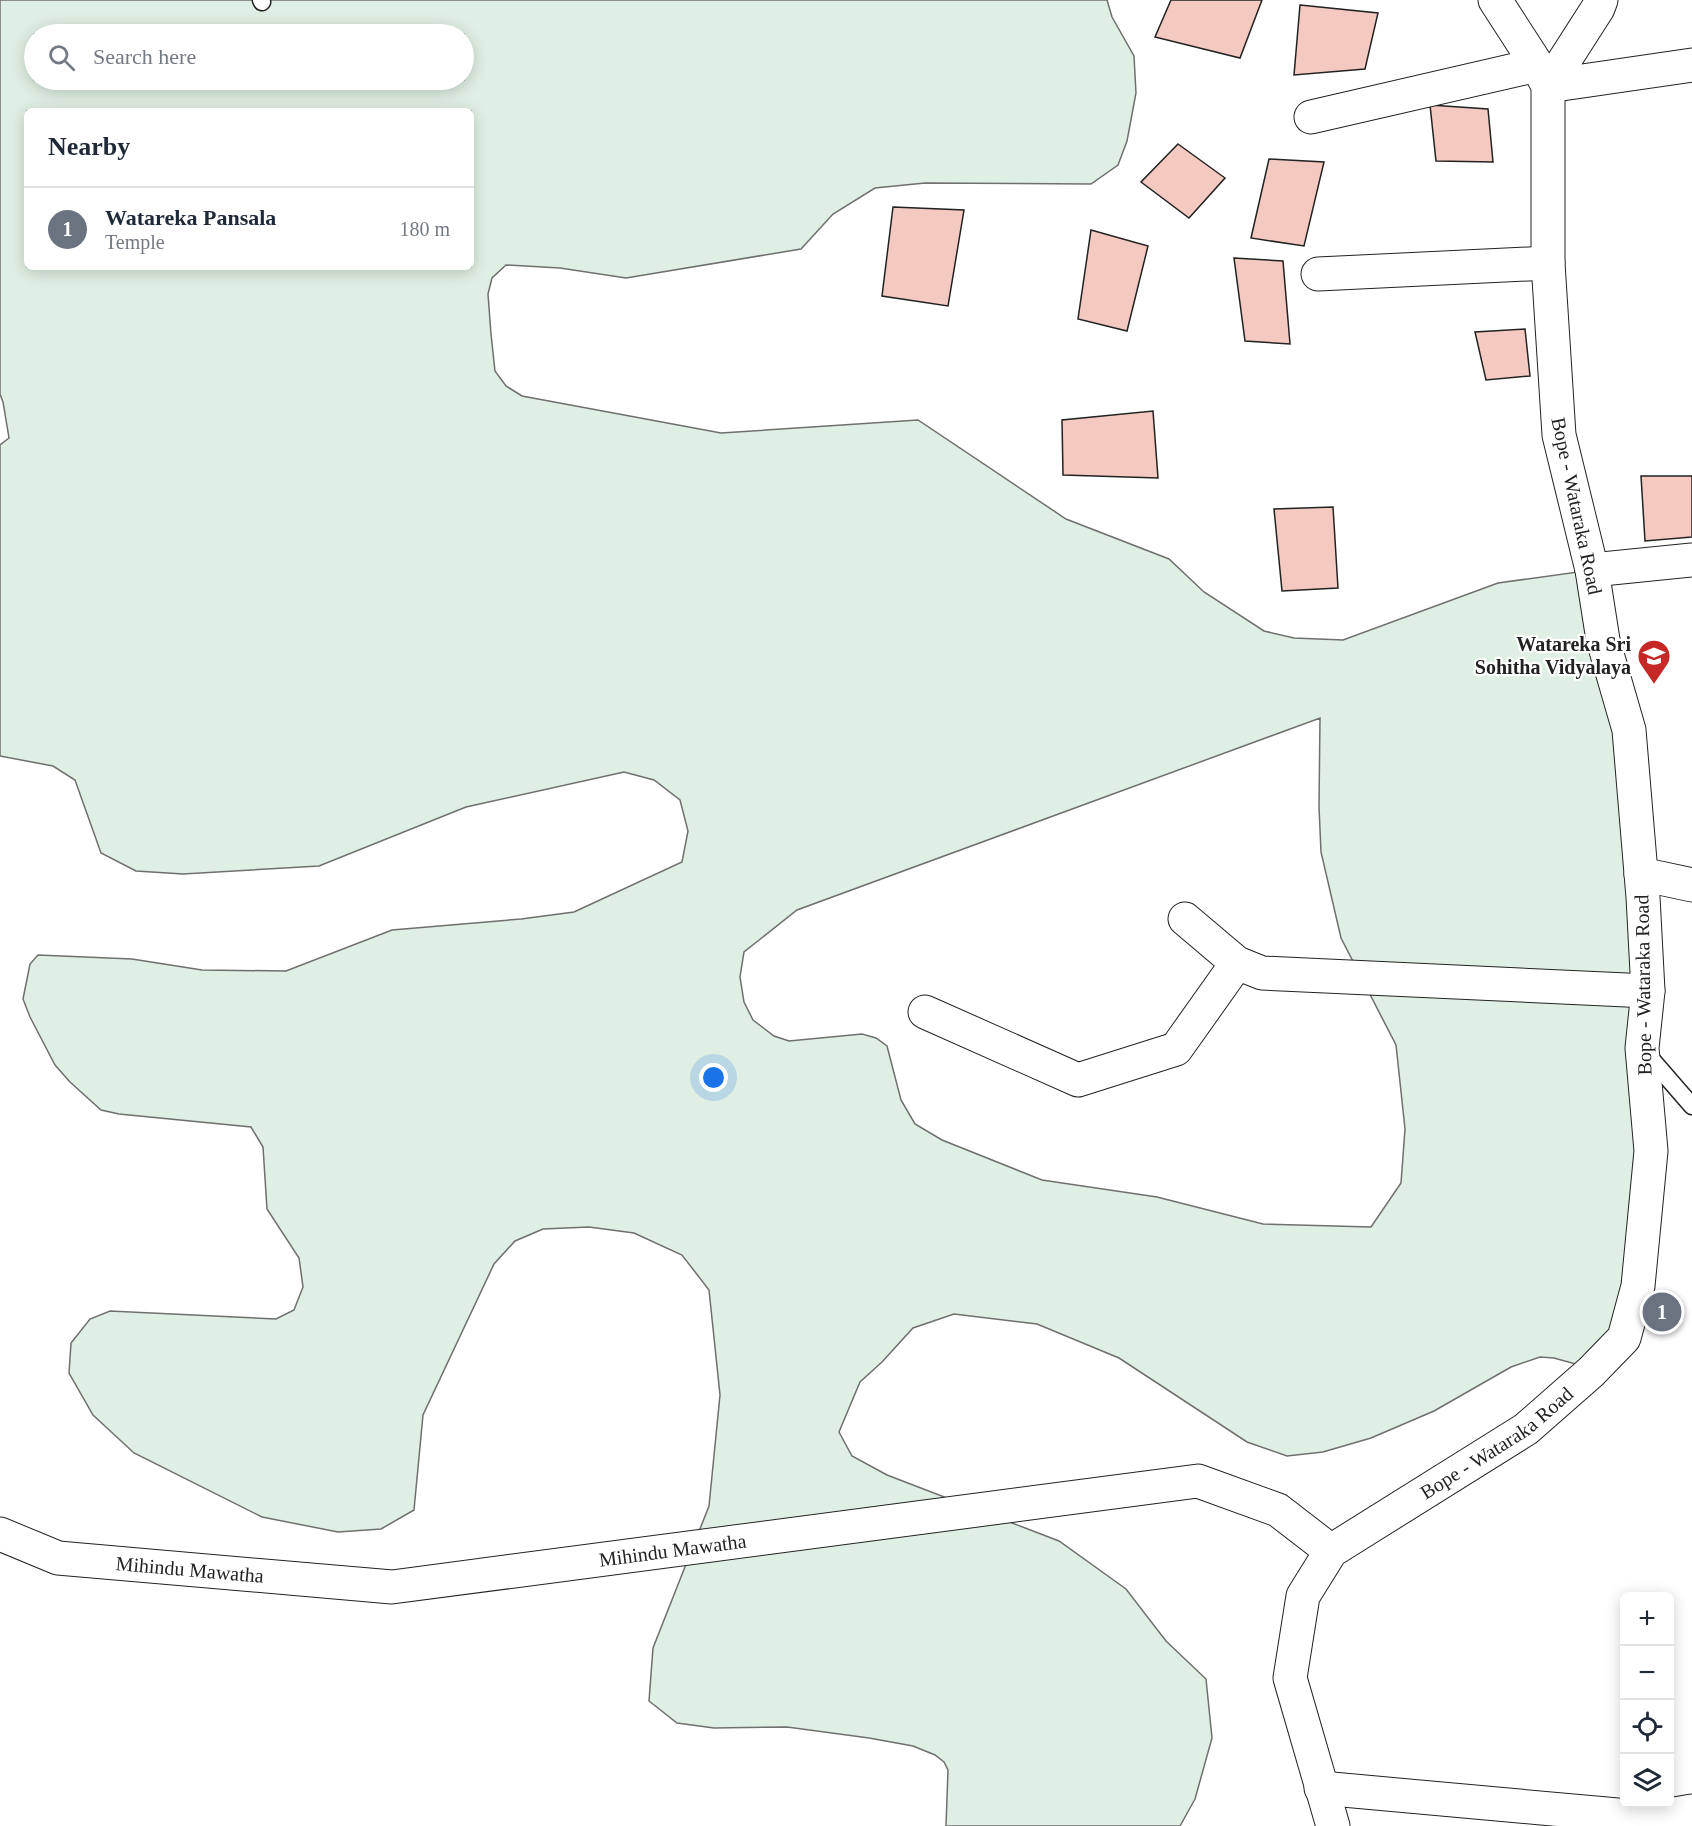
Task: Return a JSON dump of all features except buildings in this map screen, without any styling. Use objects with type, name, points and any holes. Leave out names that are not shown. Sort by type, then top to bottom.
[{"type":"street","points":[[1495,0],[1543,76]]},
{"type":"street","points":[[1543,76],[1598,8],[1601,0]]},
{"type":"street","points":[[1311,117],[1543,76],[1692,65]]},
{"type":"street","name":"Bope - Wataraka Road","points":[[1333,1826],[1290,1678],[1303,1596],[1331,1551],[1526,1429],[1591,1372],[1624,1338],[1638,1286],[1650,1151],[1642,1048],[1648,991],[1641,874],[1629,730],[1603,640],[1592,570],[1559,435],[1548,263],[1543,76]]},
{"type":"street","points":[[1318,274],[1548,263]]},
{"type":"street","points":[[1592,570],[1692,560]]},
{"type":"street","points":[[1641,874],[1692,885]]},
{"type":"street","points":[[1185,919],[1237,963],[1262,973],[1648,991]]},
{"type":"street","points":[[925,1012],[1078,1080],[1176,1049],[1237,963]]},
{"type":"street","name":"Mihindu Mawatha","points":[[0,1534],[58,1558],[392,1587],[1198,1481],[1278,1510],[1331,1551]]},
{"type":"street","points":[[1321,1788],[1651,1818],[1692,1811]]},
{"type":"lane","points":[[1642,1048],[1692,1106]]},
{"type":"green space","points":[[0,0],[1107,0],[1112,17],[1134,56],[1136,93],[1127,141],[1118,165],[1091,184],[925,183],[875,188],[833,214],[801,249],[626,278],[560,268],[506,265],[492,278],[488,294],[495,371],[506,386],[522,396],[721,433],[918,420],[1066,519],[1169,559],[1204,592],[1264,631],[1294,638],[1343,640],[1498,583],[1592,570],[1648,991],[1624,1338],[1579,1365],[1554,1358],[1540,1357],[1511,1367],[1434,1411],[1371,1438],[1323,1452],[1287,1456],[1247,1442],[1119,1358],[1037,1324],[954,1314],[913,1328],[860,1382],[839,1432],[852,1456],[887,1475],[1059,1541],[1126,1589],[1166,1641],[1206,1679],[1212,1738],[1195,1799],[1180,1826],[946,1826],[948,1770],[944,1762],[935,1755],[913,1746],[787,1727],[714,1728],[677,1723],[649,1701],[653,1648],[709,1506],[720,1395],[709,1290],[682,1255],[634,1233],[589,1227],[543,1229],[515,1241],[494,1264],[423,1415],[414,1510],[381,1529],[338,1532],[262,1517],[134,1453],[93,1415],[69,1373],[71,1343],[90,1319],[110,1311],[276,1319],[294,1310],[303,1287],[299,1258],[267,1209],[263,1147],[251,1127],[119,1114],[101,1110],[55,1065],[23,999],[30,964],[38,955],[132,959],[202,970],[286,971],[392,930],[574,912],[682,862],[688,831],[680,800],[654,780],[624,772],[466,807],[319,866],[183,874],[136,871],[101,853],[75,780],[53,766],[0,756],[0,445],[9,438],[0,394]],"holes":[[[1320,718],[1321,852],[1341,938],[1396,1045],[1405,1129],[1401,1183],[1371,1227],[1263,1224],[1157,1197],[1042,1180],[942,1140],[915,1124],[901,1100],[887,1046],[876,1038],[862,1034],[789,1041],[774,1036],[753,1020],[744,1002],[740,977],[744,952],[797,910]]]},
{"type":"place","name":"Watareka Sri Sohitha Vidyalaya","points":[[1654,685]]},
{"type":"place","name":"Watareka Pansala","points":[[1662,1312]]}]
